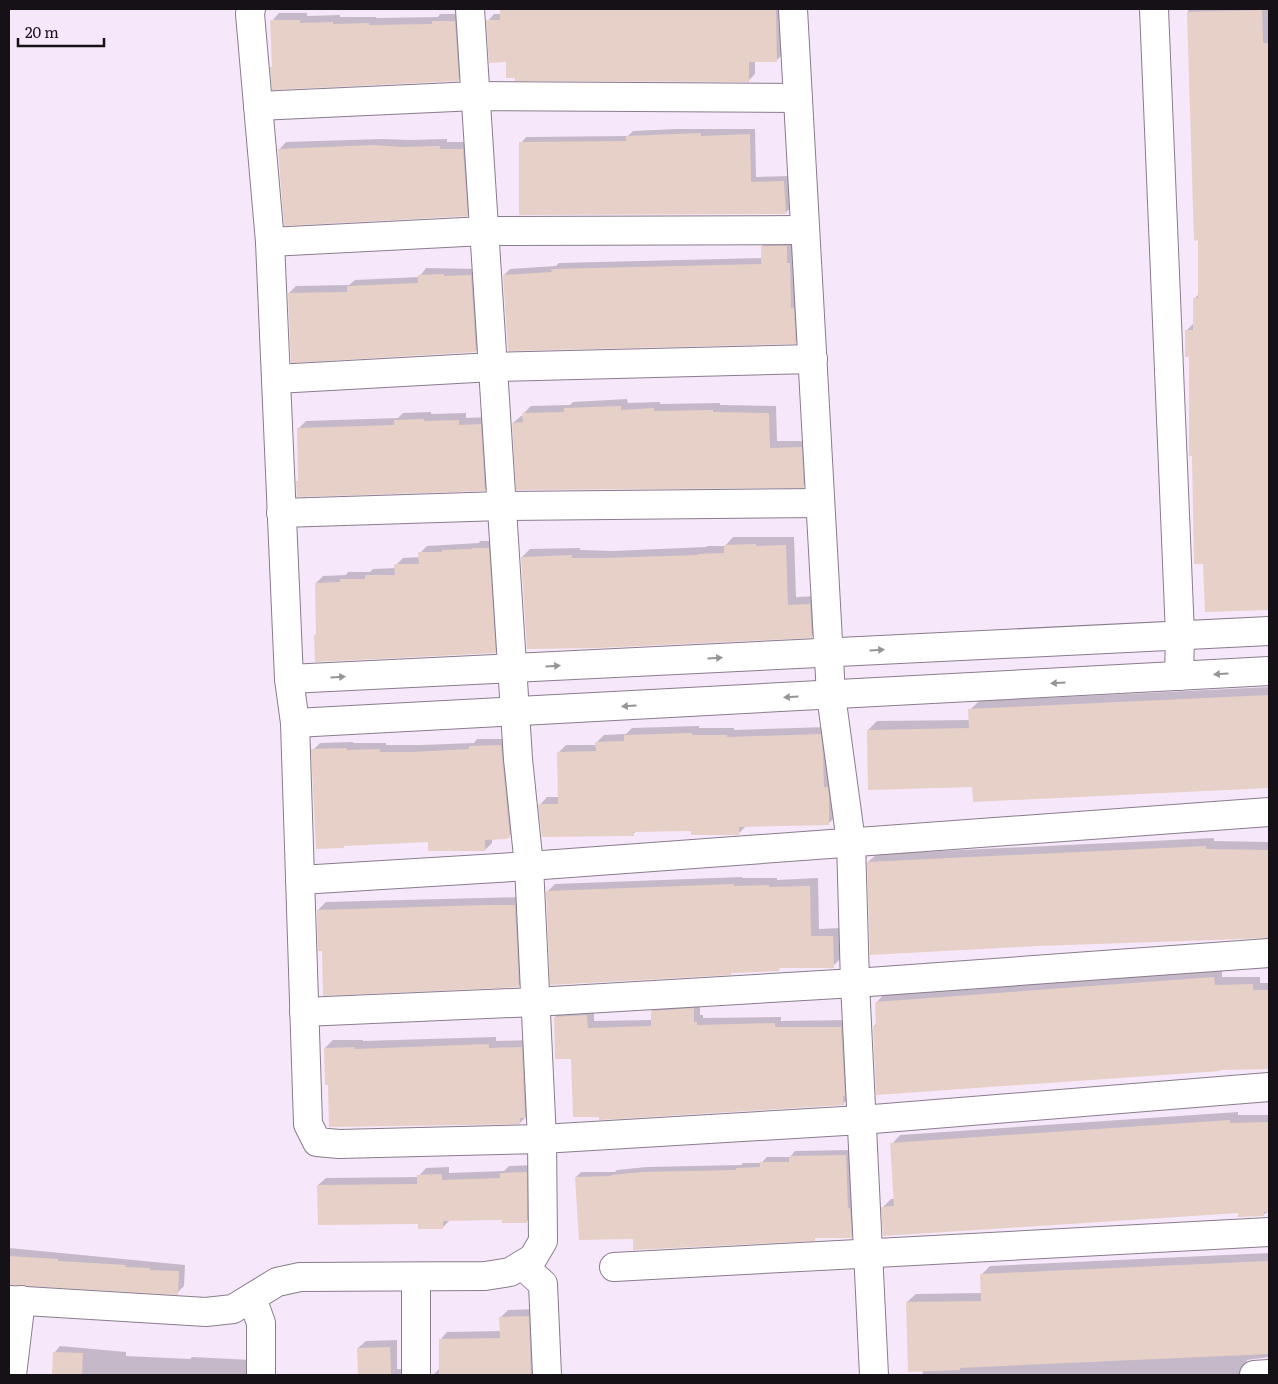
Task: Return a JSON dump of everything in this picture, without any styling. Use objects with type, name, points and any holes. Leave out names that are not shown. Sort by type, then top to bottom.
[{"type":"street","points":[[251,9],[270,242],[289,679],[295,723],[308,1124],[316,1142],[338,1144],[542,1139],[861,1120],[1269,1087]]},
{"type":"street","points":[[12,1375],[15,1300],[206,1312],[233,1308],[277,1282],[300,1277],[485,1276],[510,1272],[532,1256],[543,1241],[542,1139],[528,866],[518,760],[470,9]]},
{"type":"street","points":[[793,9],[828,652],[831,695],[851,842],[855,983],[874,1375]]},
{"type":"street","points":[[1154,9],[1180,635],[1179,676]]},
{"type":"street","points":[[258,106],[476,96],[798,98]]},
{"type":"street","points":[[270,242],[484,231],[805,230]]},
{"type":"street","points":[[276,379],[493,367],[813,359]]},
{"type":"street","points":[[281,513],[502,506],[820,503]]},
{"type":"street","points":[[289,679],[1269,631]]},
{"type":"street","points":[[295,723],[1269,672]]},
{"type":"street","points":[[300,880],[528,866],[1269,812]]},
{"type":"street","points":[[304,1012],[535,1002],[855,983],[1269,952]]},
{"type":"street","points":[[614,1267],[1269,1232]]},
{"type":"street","points":[[532,1256],[543,1284],[547,1375]]},
{"type":"street","points":[[416,1277],[416,1375]]},
{"type":"street","points":[[252,1298],[261,1323],[261,1375]]},
{"type":"street","points":[[1254,1375],[1269,1374]]},
{"type":"building","points":[[500,9],[776,9],[777,62],[749,62],[749,82],[515,81],[515,78],[506,78],[506,62],[489,63],[486,20],[500,20]]},
{"type":"building","points":[[1262,10],[1263,43],[1269,43],[1269,610],[1205,612],[1203,564],[1194,564],[1192,456],[1189,456],[1189,357],[1185,357],[1185,330],[1193,330],[1193,298],[1198,298],[1198,240],[1194,241],[1187,12]]},
{"type":"building","points":[[270,20],[300,20],[300,23],[333,22],[333,24],[369,23],[369,25],[432,24],[432,21],[455,21],[459,81],[272,90]]},
{"type":"building","points":[[701,133],[701,136],[750,134],[751,182],[784,181],[786,214],[519,215],[519,142],[626,141],[626,136]]},
{"type":"building","points":[[374,145],[402,147],[440,146],[440,149],[463,149],[468,216],[284,226],[278,149]]},
{"type":"building","points":[[761,246],[787,246],[787,263],[790,263],[791,308],[794,308],[796,344],[508,351],[503,275],[552,272],[551,269],[761,264]]},
{"type":"building","points":[[444,274],[444,276],[471,275],[476,352],[291,363],[288,293],[347,292],[347,286],[418,283],[418,275]]},
{"type":"building","points":[[621,406],[621,410],[654,408],[654,411],[713,410],[713,412],[769,413],[770,448],[802,447],[804,488],[516,490],[512,423],[523,422],[522,413],[564,412],[564,408]]},
{"type":"building","points":[[424,419],[424,421],[459,420],[459,425],[481,424],[485,491],[297,497],[297,428],[394,425],[394,420]]},
{"type":"building","points":[[756,544],[756,546],[786,545],[788,605],[810,604],[812,638],[596,648],[527,649],[521,557],[572,555],[572,558],[604,558],[698,555],[724,553],[724,545]]},
{"type":"building","points":[[489,548],[496,653],[315,662],[315,583],[340,582],[340,579],[365,579],[365,575],[395,575],[394,564],[419,564],[418,552],[442,552],[442,550]]},
{"type":"building","points":[[1269,695],[1269,788],[973,802],[972,787],[868,790],[867,730],[969,728],[968,709]]},
{"type":"building","points":[[692,733],[692,735],[727,735],[727,737],[821,734],[824,787],[828,787],[829,796],[829,825],[739,827],[739,835],[691,835],[691,831],[633,832],[634,836],[542,837],[538,804],[558,804],[557,752],[596,751],[595,742],[624,741],[624,735]]},
{"type":"building","points":[[501,745],[510,838],[485,840],[485,851],[428,851],[428,842],[316,849],[311,749],[347,748],[347,750],[380,749],[380,752],[412,752],[469,749],[469,746]]},
{"type":"building","points":[[1206,846],[1206,849],[1269,850],[1269,938],[1038,946],[870,955],[867,862]]},
{"type":"building","points":[[734,884],[734,886],[769,885],[769,887],[810,886],[811,936],[833,936],[834,968],[779,968],[779,971],[731,973],[731,975],[550,985],[546,891]]},
{"type":"building","points":[[515,905],[519,987],[323,996],[322,951],[318,951],[317,910]]},
{"type":"building","points":[[1214,977],[1215,985],[1253,984],[1253,990],[1269,990],[1269,1069],[1220,1070],[876,1095],[873,1026],[876,1026],[875,1002]]},
{"type":"building","points":[[694,1008],[694,1022],[697,1022],[697,1025],[775,1023],[775,1027],[841,1027],[844,1105],[599,1120],[599,1117],[573,1117],[571,1059],[555,1059],[554,1017],[587,1015],[588,1028],[651,1026],[651,1011]]},
{"type":"building","points":[[489,1044],[489,1048],[522,1047],[525,1118],[520,1118],[520,1124],[329,1127],[328,1085],[325,1085],[324,1048],[355,1047],[355,1049]]},
{"type":"building","points":[[1230,1120],[1230,1123],[1269,1122],[1269,1212],[1264,1212],[1264,1216],[1238,1217],[1238,1213],[883,1236],[881,1207],[894,1206],[890,1143]]},
{"type":"building","points":[[846,1155],[848,1208],[850,1208],[852,1238],[815,1238],[815,1241],[633,1250],[633,1239],[579,1240],[575,1177],[611,1176],[641,1172],[736,1170],[736,1168],[760,1167],[760,1162],[789,1162],[789,1156]]},
{"type":"building","points":[[527,1172],[527,1223],[502,1223],[502,1220],[443,1221],[443,1229],[418,1229],[418,1224],[318,1225],[317,1185],[417,1184],[417,1175],[442,1174],[442,1180],[500,1178],[500,1173]]},
{"type":"building","points":[[9,1256],[126,1265],[125,1267],[150,1268],[150,1270],[179,1271],[178,1295],[9,1285]]},
{"type":"building","points":[[1269,1261],[1269,1354],[908,1372],[906,1302],[981,1301],[980,1274]]},
{"type":"building","points":[[529,1316],[531,1375],[439,1375],[439,1339],[500,1338],[499,1317]]},
{"type":"building","points":[[390,1347],[391,1375],[358,1375],[357,1348]]},
{"type":"building","points":[[53,1352],[83,1353],[82,1375],[52,1375]]}]
